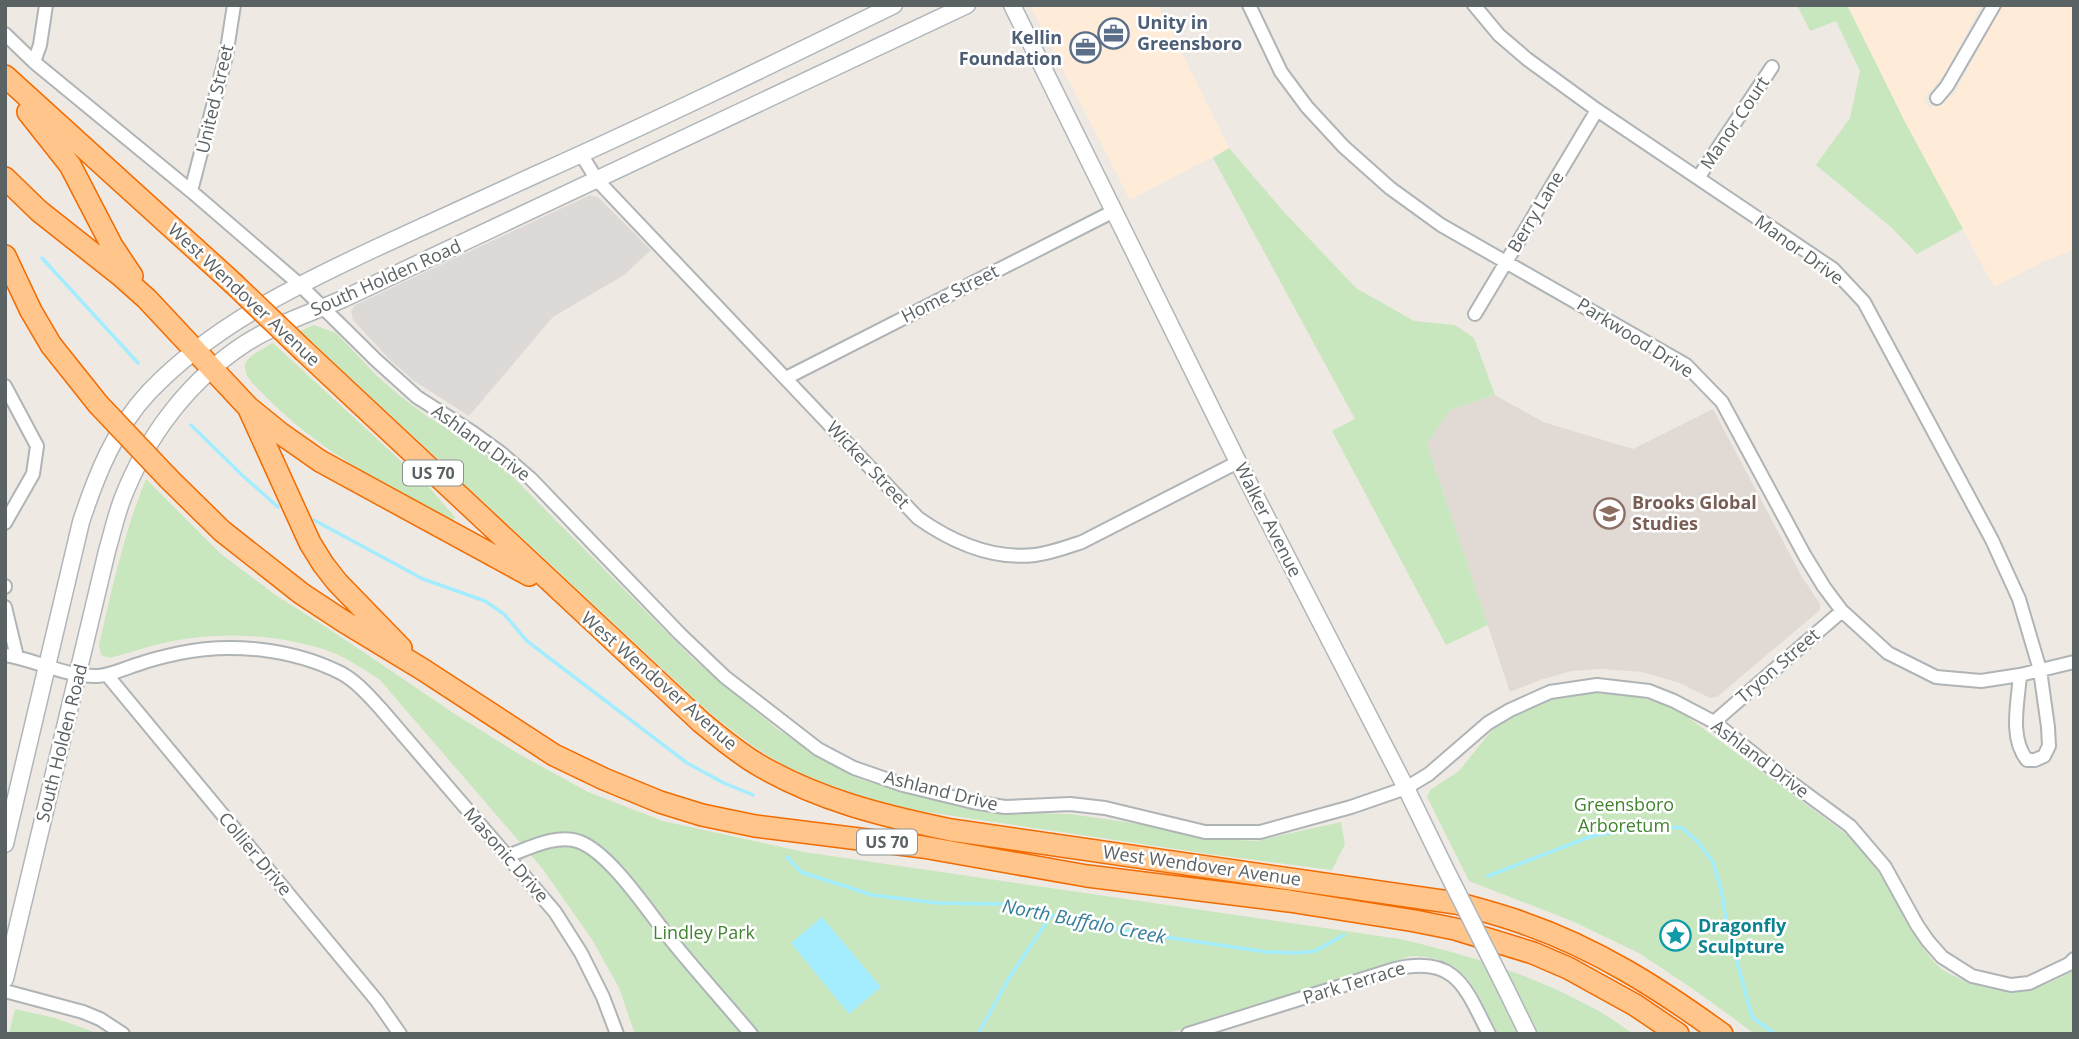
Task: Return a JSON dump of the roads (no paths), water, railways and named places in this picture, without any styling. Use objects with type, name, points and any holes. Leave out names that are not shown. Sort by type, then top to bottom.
[{"type":"highway","name":"West Wendover Avenue","points":[[5,76],[233,284],[561,594],[701,722],[756,763],[785,779],[847,805],[951,830],[1456,903],[1524,923],[1599,955],[1631,972],[1722,1034]]},
{"type":"highway","points":[[5,86],[46,132],[70,165],[112,246],[147,299]]},
{"type":"highway","points":[[5,178],[39,211],[147,299],[248,408],[280,433],[320,461],[484,549],[561,594]]},
{"type":"highway","name":"West Wendover Avenue","points":[[5,256],[30,311],[51,345],[99,404],[222,531],[302,594],[554,754],[615,784],[702,815],[755,826],[923,847],[1087,876],[1289,901],[1455,929],[1533,953],[1568,968],[1635,1005],[1678,1034]]},
{"type":"highway","points":[[248,408],[310,543],[323,564],[337,582],[422,669]]},
{"type":"main road","name":"South Holden Road","points":[[5,844],[81,522],[103,462],[132,413],[147,394],[215,336],[299,284],[582,154],[894,5]]},
{"type":"main road","name":"South Holden Road","points":[[5,979],[121,502],[132,477],[164,422],[192,388],[212,368],[260,335],[323,308],[967,5]]},
{"type":"main road","name":"Walker Avenue","points":[[1012,5],[1238,461],[1406,788],[1528,1034]]},
{"type":"street","points":[[34,62],[40,45],[46,5]]},
{"type":"street","name":"United Street","points":[[191,191],[226,56],[234,5]]},
{"type":"street","name":"Parkwood Drive","points":[[1248,5],[1281,72],[1307,107],[1343,147],[1390,188],[1441,225],[1686,365],[1704,382],[1722,402],[1805,556],[1842,611],[1888,653],[1936,677],[1981,681],[2074,662]]},
{"type":"street","name":"Manor Drive","points":[[1474,5],[1499,35],[1527,59],[1597,110],[1833,269],[1864,302],[1992,540],[2020,599],[2040,670],[2048,727],[2049,746],[2044,756],[2035,760],[2027,760],[2021,752],[2017,736],[2020,675]]},
{"type":"street","points":[[1937,99],[1993,5]]},
{"type":"street","name":"Ashland Drive","points":[[5,34],[34,62],[299,284],[417,397],[481,439],[531,479],[725,677],[818,749],[854,768],[904,785],[1005,807],[1070,804],[1105,808],[1205,832],[1260,831],[1351,807],[1406,788],[1429,774],[1488,723],[1550,692],[1597,685],[1649,691],[1714,722],[1850,826],[1885,867],[1928,941],[1942,957],[1972,976],[2011,985],[2029,983],[2074,959]]},
{"type":"street","name":"Manor Court","points":[[1698,178],[1772,67]]},
{"type":"street","name":"Berry Lane","points":[[1475,314],[1597,110]]},
{"type":"street","name":"Wicker Street","points":[[582,154],[597,180],[918,518],[960,544],[982,551],[1034,555],[1082,542],[1238,461]]},
{"type":"street","name":"Home Street","points":[[786,378],[1114,211]]},
{"type":"street","points":[[5,386],[37,446],[33,474],[5,523]]},
{"type":"street","points":[[6,611],[11,656]]},
{"type":"street","name":"Tryon Street","points":[[1714,722],[1842,611]]},
{"type":"street","name":"Masonic Drive","points":[[11,656],[78,676],[107,675],[180,653],[235,647],[307,660],[343,674],[367,694],[555,912],[582,953],[617,1034]]},
{"type":"street","name":"Collier Drive","points":[[107,675],[377,1001],[400,1034]]},
{"type":"street","points":[[508,856],[559,839],[579,841],[597,852],[615,870],[751,1034]]},
{"type":"street","name":"Park Terrace","points":[[1188,1034],[1412,965],[1430,965],[1448,971],[1465,986],[1489,1034]]},
{"type":"street","points":[[5,991],[83,1012],[123,1034]]},
{"type":"water","points":[[822,917],[881,987],[849,1014],[791,943]]},
{"type":"waterway","name":"North Buffalo Creek","points":[[42,258],[138,363]]},
{"type":"waterway","name":"North Buffalo Creek","points":[[191,425],[278,507]]},
{"type":"waterway","name":"North Buffalo Creek","points":[[314,520],[423,579],[485,601],[504,614],[527,641],[687,763],[753,795]]},
{"type":"waterway","name":"North Buffalo Creek","points":[[1488,876],[1592,836],[1653,826],[1682,828],[1698,842],[1713,862],[1752,1017],[1775,1034]]},
{"type":"waterway","name":"North Buffalo Creek","points":[[787,857],[801,872],[872,895],[937,903],[1005,904],[1088,924],[1267,952],[1315,951],[1344,935]]},
{"type":"waterway","points":[[978,1034],[1009,978],[1051,916]]},
{"type":"place","name":"Unity in Greensboro","points":[[1114,33]]},
{"type":"place","name":"Kellin Foundation","points":[[1085,48]]},
{"type":"place","name":"Brooks Global Studies","points":[[1609,513]]},
{"type":"place","name":"Dragonfly Sculpture","points":[[1675,936]]},
{"type":"park label","name":"Greensboro Arboretum","points":[[1624,815]]},
{"type":"park label","name":"Lindley Park","points":[[704,933]]}]
